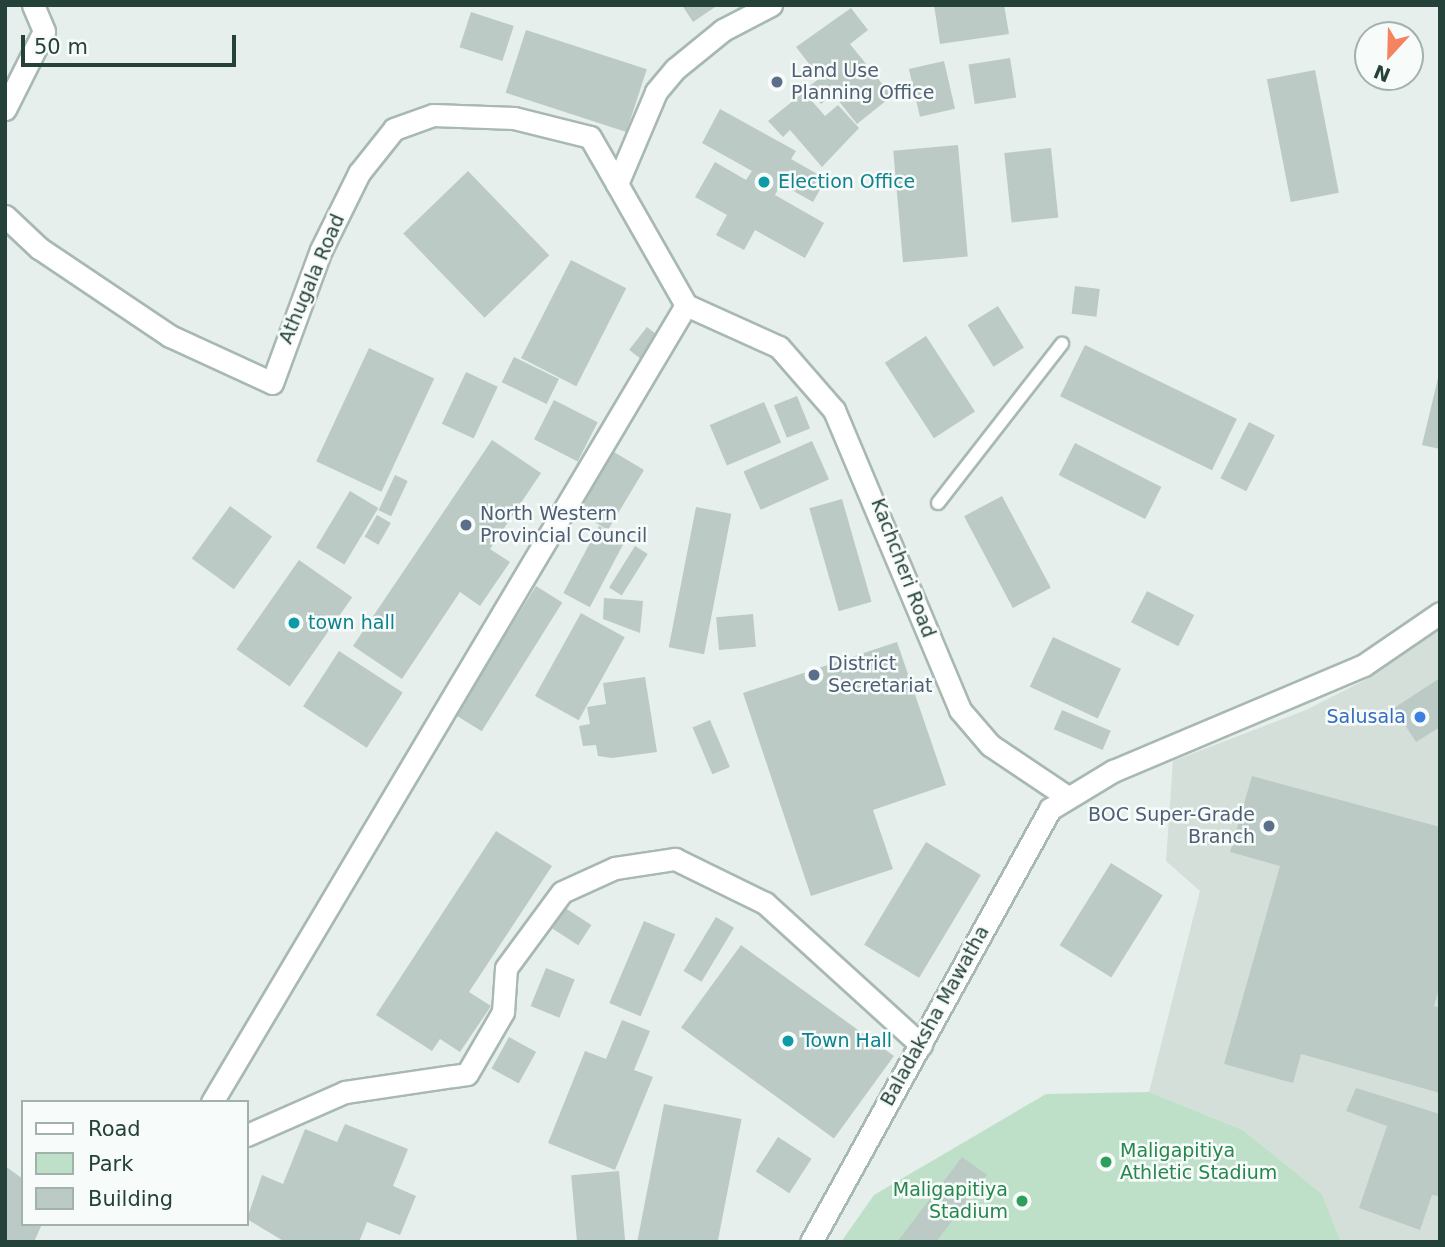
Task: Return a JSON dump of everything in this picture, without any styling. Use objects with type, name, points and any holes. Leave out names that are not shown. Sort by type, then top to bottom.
[{"type":"street","points":[[5,109],[44,31],[33,5]]},
{"type":"street","points":[[213,1100],[686,305],[617,184],[656,92],[675,69],[723,30],[771,5]]},
{"type":"street","name":"Athugala Road","points":[[5,216],[39,247],[170,336],[272,383],[321,250],[359,173],[394,129],[433,115],[514,118],[590,137],[617,184]]},
{"type":"street","name":"Kachcheri Road","points":[[686,305],[779,348],[834,410],[960,710],[1000,753],[1066,796]]},
{"type":"street","points":[[1066,796],[1364,665],[1440,613]]},
{"type":"street","name":"Baladaksha Mawatha","points":[[811,1242],[921,1045],[1036,827],[1066,796]]},
{"type":"street","points":[[248,1135],[345,1092],[467,1074],[503,1012],[506,968],[562,892],[615,868],[675,859],[765,903],[921,1045]]},
{"type":"lane","points":[[939,503],[1062,344]]},
{"type":"shaded area","points":[[1440,625],[1440,1242],[1341,1242],[1322,1194],[1243,1130],[1149,1092],[1200,891],[1166,861],[1173,761],[1306,710],[1371,677]]},
{"type":"green space","name":"Maligapitiya Athletic Stadium","points":[[1149,1092],[1243,1130],[1322,1194],[1341,1242],[841,1242],[874,1195],[1046,1094]]},
{"type":"building","points":[[682,5],[718,5],[693,22]]},
{"type":"building","points":[[934,5],[1004,5],[1009,34],[940,44]]},
{"type":"building","points":[[851,8],[868,30],[850,44],[892,96],[857,124],[834,95],[821,104],[808,87],[820,78],[796,47]]},
{"type":"building","points":[[471,12],[514,26],[502,61],[460,47]]},
{"type":"building","points":[[526,30],[647,69],[626,132],[506,93]]},
{"type":"building","points":[[1010,58],[1016,98],[975,104],[969,65]]},
{"type":"building","points":[[944,61],[955,109],[920,117],[909,69]]},
{"type":"building","points":[[1315,70],[1339,193],[1291,202],[1267,79]]},
{"type":"building","points":[[804,92],[825,116],[838,105],[859,128],[822,167],[790,130],[783,137],[768,121]]},
{"type":"building","name":"Election Office","points":[[720,109],[796,151],[791,159],[826,179],[813,202],[781,184],[775,195],[824,223],[805,258],[755,230],[744,250],[716,235],[727,215],[695,197],[715,162],[746,180],[752,171],[702,143]]},
{"type":"building","points":[[958,145],[968,257],[903,262],[893,151]]},
{"type":"building","points":[[1051,148],[1058,218],[1012,223],[1004,153]]},
{"type":"building","points":[[468,171],[549,255],[485,318],[403,234]]},
{"type":"building","points":[[571,260],[626,288],[576,386],[521,358]]},
{"type":"building","points":[[1075,286],[1100,289],[1096,317],[1072,314]]},
{"type":"building","points":[[998,306],[1024,348],[993,367],[967,325]]},
{"type":"building","points":[[647,327],[670,345],[652,368],[629,350]]},
{"type":"building","points":[[926,336],[975,411],[934,438],[885,363]]},
{"type":"building","points":[[1085,345],[1237,419],[1212,470],[1060,396]]},
{"type":"building","points":[[369,348],[434,378],[381,492],[316,461]]},
{"type":"building","points":[[514,357],[559,379],[547,404],[502,382]]},
{"type":"building","points":[[466,372],[498,387],[474,438],[442,424]]},
{"type":"building","points":[[1440,374],[1440,449],[1422,445]]},
{"type":"building","points":[[797,396],[810,428],[787,438],[774,405]]},
{"type":"building","points":[[554,400],[598,422],[578,461],[534,439]]},
{"type":"building","points":[[764,402],[781,443],[727,466],[710,425]]},
{"type":"building","points":[[1249,422],[1275,435],[1246,491],[1220,478]]},
{"type":"building","points":[[492,440],[541,473],[490,549],[510,562],[480,606],[460,592],[402,679],[353,646]]},
{"type":"building","points":[[812,441],[829,479],[761,510],[743,472]]},
{"type":"building","points":[[1075,443],[1161,487],[1145,519],[1059,475]]},
{"type":"building","points":[[614,452],[644,470],[608,530],[578,512]]},
{"type":"building","points":[[395,475],[408,481],[391,516],[379,510]]},
{"type":"building","points":[[350,491],[378,508],[344,565],[316,548]]},
{"type":"building","points":[[1002,496],[1051,588],[1013,608],[964,516]]},
{"type":"building","points":[[842,499],[871,602],[839,611],[809,508]]},
{"type":"building","points":[[230,506],[272,537],[234,589],[192,559]]},
{"type":"building","points":[[696,507],[731,514],[704,654],[669,647]]},
{"type":"building","points":[[377,515],[391,523],[378,545],[364,537]]},
{"type":"building","points":[[599,526],[625,540],[590,607],[563,593]]},
{"type":"building","points":[[635,546],[648,554],[622,596],[609,588]]},
{"type":"building","name":"town hall","points":[[299,560],[352,597],[290,687],[236,649]]},
{"type":"building","points":[[536,586],[562,602],[482,731],[455,715]]},
{"type":"building","points":[[1147,591],[1194,615],[1178,646],[1131,622]]},
{"type":"building","points":[[604,598],[643,601],[640,633],[603,619]]},
{"type":"building","points":[[581,613],[625,637],[579,720],[535,696]]},
{"type":"building","points":[[753,614],[756,647],[719,650],[716,617]]},
{"type":"building","points":[[1053,637],[1121,669],[1098,719],[1030,687]]},
{"type":"building","points":[[897,642],[946,785],[873,810],[893,869],[811,896],[743,693]]},
{"type":"building","points":[[339,651],[403,692],[367,748],[303,706]]},
{"type":"building","points":[[645,677],[657,752],[612,758],[598,756],[596,745],[583,746],[579,726],[590,724],[587,707],[606,704],[603,683]]},
{"type":"building","name":"Salusala","points":[[1440,678],[1440,727],[1416,742],[1394,708]]},
{"type":"building","points":[[1062,710],[1111,731],[1103,750],[1054,729]]},
{"type":"building","points":[[710,720],[730,767],[712,774],[693,727]]},
{"type":"building","points":[[1252,776],[1440,827],[1440,985],[1434,1006],[1440,1008],[1440,1093],[1301,1054],[1293,1083],[1224,1064],[1280,866],[1230,852]]},
{"type":"building","points":[[496,831],[552,866],[469,992],[491,1006],[460,1052],[440,1039],[432,1051],[376,1015]]},
{"type":"building","points":[[926,842],[981,875],[919,978],[864,945]]},
{"type":"building","points":[[1111,863],[1163,895],[1111,978],[1060,945]]},
{"type":"building","points":[[562,906],[591,925],[578,945],[549,926]]},
{"type":"building","points":[[716,917],[734,928],[702,982],[684,971]]},
{"type":"building","points":[[644,921],[675,934],[641,1016],[609,1003]]},
{"type":"building","name":"Town Hall","points":[[741,945],[894,1056],[834,1139],[681,1028]]},
{"type":"building","points":[[546,968],[575,980],[559,1018],[531,1006]]},
{"type":"building","points":[[622,1020],[650,1031],[634,1070],[653,1077],[615,1170],[548,1143],[585,1051],[606,1059]]},
{"type":"building","points":[[509,1037],[536,1052],[519,1084],[492,1068]]},
{"type":"building","points":[[1356,1088],[1440,1114],[1440,1196],[1432,1195],[1420,1230],[1359,1208],[1387,1126],[1346,1111]]},
{"type":"building","points":[[664,1104],[742,1119],[718,1242],[637,1241]]},
{"type":"building","points":[[345,1124],[408,1149],[393,1186],[416,1196],[400,1235],[367,1222],[359,1242],[285,1242],[248,1220],[262,1175],[283,1184],[305,1129],[337,1142]]},
{"type":"building","points":[[778,1137],[812,1159],[789,1193],[756,1171]]},
{"type":"building","points":[[962,1157],[987,1175],[936,1242],[897,1242]]},
{"type":"building","points":[[5,1166],[21,1178],[21,1226],[41,1226],[34,1242],[5,1242]]},
{"type":"building","points":[[619,1171],[625,1242],[577,1242],[571,1175]]},
{"type":"place","name":"Land Use Planning Office","points":[[777,82]]},
{"type":"place","name":"Election Office","points":[[764,182]]},
{"type":"place","name":"North Western Provincial Council","points":[[466,525]]},
{"type":"place","name":"town hall","points":[[294,623]]},
{"type":"place","name":"District Secretariat","points":[[814,675]]},
{"type":"place","name":"Salusala","points":[[1420,717]]},
{"type":"place","name":"BOC Super-Grade Branch","points":[[1269,826]]},
{"type":"place","name":"Town Hall","points":[[788,1041]]},
{"type":"place","name":"Maligapitiya Athletic Stadium","points":[[1106,1162]]},
{"type":"place","name":"Maligapitiya Stadium","points":[[1022,1201]]}]
